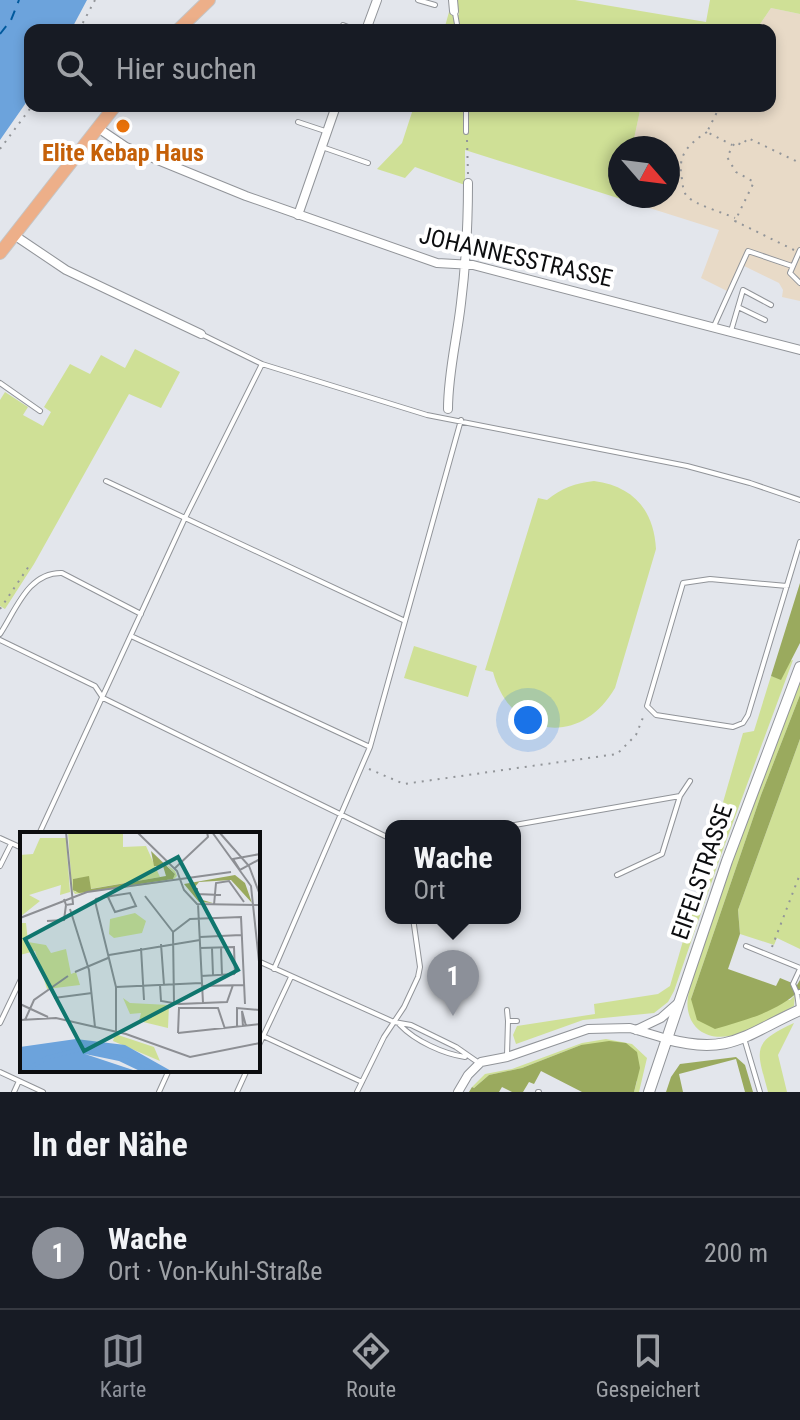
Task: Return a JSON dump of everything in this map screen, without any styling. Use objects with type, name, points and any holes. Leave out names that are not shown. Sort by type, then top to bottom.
[{"type":"main road","points":[[184,24],[206,1]]},
{"type":"main road","points":[[0,253],[110,112]]},
{"type":"street","points":[[368,24],[377,0]]},
{"type":"street","points":[[453,0],[454,11]]},
{"type":"street","points":[[298,215],[334,112]]},
{"type":"street","name":"JOHANNESSTRASSE","points":[[98,128],[126,147],[298,215],[437,263],[473,265],[800,350]]},
{"type":"street","points":[[448,409],[448,376],[461,304],[468,235],[468,183]]},
{"type":"street","points":[[14,235],[66,270],[201,334]]},
{"type":"street","name":"EIFELSTRASSE","points":[[649,1092],[761,767],[800,667]]},
{"type":"street","points":[[636,1030],[661,1018],[678,1002]]},
{"type":"street","points":[[458,1092],[479,1063],[507,1057],[588,1029],[616,1027],[636,1030],[706,1047],[725,1045],[744,1038],[800,1010]]},
{"type":"lane","points":[[418,0],[435,5]]},
{"type":"lane","points":[[454,11],[457,24]]},
{"type":"lane","points":[[466,112],[466,132]]},
{"type":"lane","points":[[298,122],[327,132]]},
{"type":"lane","points":[[322,147],[368,163]]},
{"type":"lane","points":[[714,326],[748,251],[792,266]]},
{"type":"lane","points":[[799,251],[790,273],[800,283]]},
{"type":"lane","points":[[731,331],[743,290],[771,305]]},
{"type":"lane","points":[[738,307],[765,320]]},
{"type":"lane","points":[[201,334],[262,364],[427,415],[687,466],[800,500]]},
{"type":"lane","points":[[40,832],[185,518],[262,364]]},
{"type":"lane","points":[[0,383],[40,411]]},
{"type":"lane","points":[[274,969],[370,747],[461,420]]},
{"type":"lane","points":[[106,481],[403,620]]},
{"type":"lane","points":[[787,586],[710,579],[683,583],[647,706],[656,715],[677,720],[733,727],[743,723],[757,687],[787,586],[800,542]]},
{"type":"lane","points":[[141,614],[62,573],[51,573],[31,585],[0,637],[95,686],[103,698],[385,836]]},
{"type":"lane","points":[[131,636],[370,747]]},
{"type":"lane","points":[[617,875],[662,854],[680,796],[690,781]]},
{"type":"lane","points":[[521,824],[680,796]]},
{"type":"lane","points":[[0,838],[20,847]]},
{"type":"lane","points":[[0,866],[11,844]]},
{"type":"lane","points":[[357,1092],[404,1007],[420,967],[414,924]]},
{"type":"lane","points":[[746,946],[800,968],[793,984],[799,993],[800,1010]]},
{"type":"lane","points":[[260,962],[394,1022],[407,1033],[444,1051],[479,1063]]},
{"type":"lane","points":[[260,1043],[291,977]]},
{"type":"lane","points":[[0,1023],[19,990]]},
{"type":"lane","points":[[507,1010],[507,1057]]},
{"type":"lane","points":[[508,1021],[517,1021]]},
{"type":"lane","points":[[400,1025],[411,1025],[456,1047],[467,1057]]},
{"type":"lane","points":[[263,1036],[362,1082]]},
{"type":"lane","points":[[744,1038],[760,1092]]},
{"type":"lane","points":[[0,1072],[43,1092]]},
{"type":"lane","points":[[159,1092],[168,1072]]},
{"type":"lane","points":[[237,1092],[246,1072]]},
{"type":"lane","points":[[14,1092],[19,1081]]},
{"type":"path","points":[[82,24],[95,0]]},
{"type":"path","points":[[0,149],[28,112]]},
{"type":"path","points":[[717,112],[707,132],[697,138],[681,158],[679,164],[684,193],[697,203],[736,218]]},
{"type":"path","points":[[466,132],[468,183]]},
{"type":"path","points":[[707,132],[733,146]]},
{"type":"path","points":[[799,251],[735,221],[754,182],[736,172],[727,157],[735,142],[742,145],[748,138],[800,163]]},
{"type":"path","points":[[0,609],[29,566]]},
{"type":"path","points":[[362,766],[404,784],[617,754],[636,735],[647,706]]},
{"type":"path","points":[[769,955],[800,874]]},
{"type":"shaded area","points":[[771,8],[800,14],[800,301],[782,297],[783,290],[779,283],[740,264],[727,291],[701,278],[719,230],[649,208],[680,208],[680,136],[635,136],[640,112],[776,112],[776,24],[760,24]]},
{"type":"green space","points":[[456,0],[575,0],[706,22],[710,0],[800,0],[800,14],[771,8],[760,24],[446,24],[449,12],[459,15]]},
{"type":"green space","points":[[412,112],[640,112],[635,136],[608,136],[608,195],[465,150],[465,185],[415,167],[405,178],[377,169],[402,143]]},
{"type":"green space","points":[[135,349],[180,372],[161,408],[129,394],[34,564],[5,609],[0,606],[0,400],[5,392],[28,407],[23,415],[43,426],[51,412],[44,407],[70,364],[90,374],[101,355],[125,368]]},
{"type":"green space","points":[[594,481],[620,488],[639,502],[651,523],[656,549],[615,688],[601,707],[584,720],[566,727],[548,727],[531,722],[515,711],[502,694],[493,672],[485,670],[538,498],[547,500],[569,487]]},
{"type":"green space","points":[[800,583],[800,643],[781,680],[771,676]]},
{"type":"green space","points":[[414,646],[477,666],[468,697],[404,678]]},
{"type":"green space","points":[[793,660],[668,1002],[654,1013],[583,1020],[516,1044],[513,1035],[517,1026],[595,1014],[594,1004],[658,994],[670,986],[743,733],[754,731],[771,676],[781,679],[789,661]]},
{"type":"green space","points":[[800,681],[800,695],[761,795],[691,999],[790,1000],[795,995],[794,1006],[735,1035],[710,1035],[696,1027],[688,1010],[694,968]]},
{"type":"green space","points":[[800,695],[800,739],[738,910],[740,934],[728,969],[776,986],[780,978],[797,985],[800,980],[800,990],[771,1010],[715,1029],[697,1020],[691,999],[761,795]]},
{"type":"green space","points":[[800,739],[800,949],[777,938],[774,945],[740,934],[738,910]]},
{"type":"green space","points":[[794,1023],[778,1055],[787,1092],[768,1092],[760,1049],[770,1036]]},
{"type":"green space","points":[[606,1039],[632,1044],[647,1058],[639,1092],[634,1092],[637,1081],[581,1045],[522,1068],[489,1075],[472,1087],[485,1074],[512,1069],[582,1043]]},
{"type":"green space","points":[[609,1041],[626,1043],[637,1052],[640,1068],[634,1092],[582,1092],[541,1071],[534,1084],[529,1082],[523,1092],[512,1092],[502,1087],[499,1092],[469,1092],[489,1075],[522,1068],[581,1045]]},
{"type":"green space","points":[[736,1057],[745,1065],[753,1092],[745,1092],[736,1059],[679,1074],[683,1092],[666,1092],[680,1064]]},
{"type":"water","points":[[0,0],[87,0],[74,24],[24,24],[24,106],[0,140]]},
{"type":"ferry route","points":[[0,34],[11,20],[19,0]]},
{"type":"place","name":"Elite Kebap Haus","points":[[123,126]]},
{"type":"place","name":"Wache","points":[[453,1016]]}]
